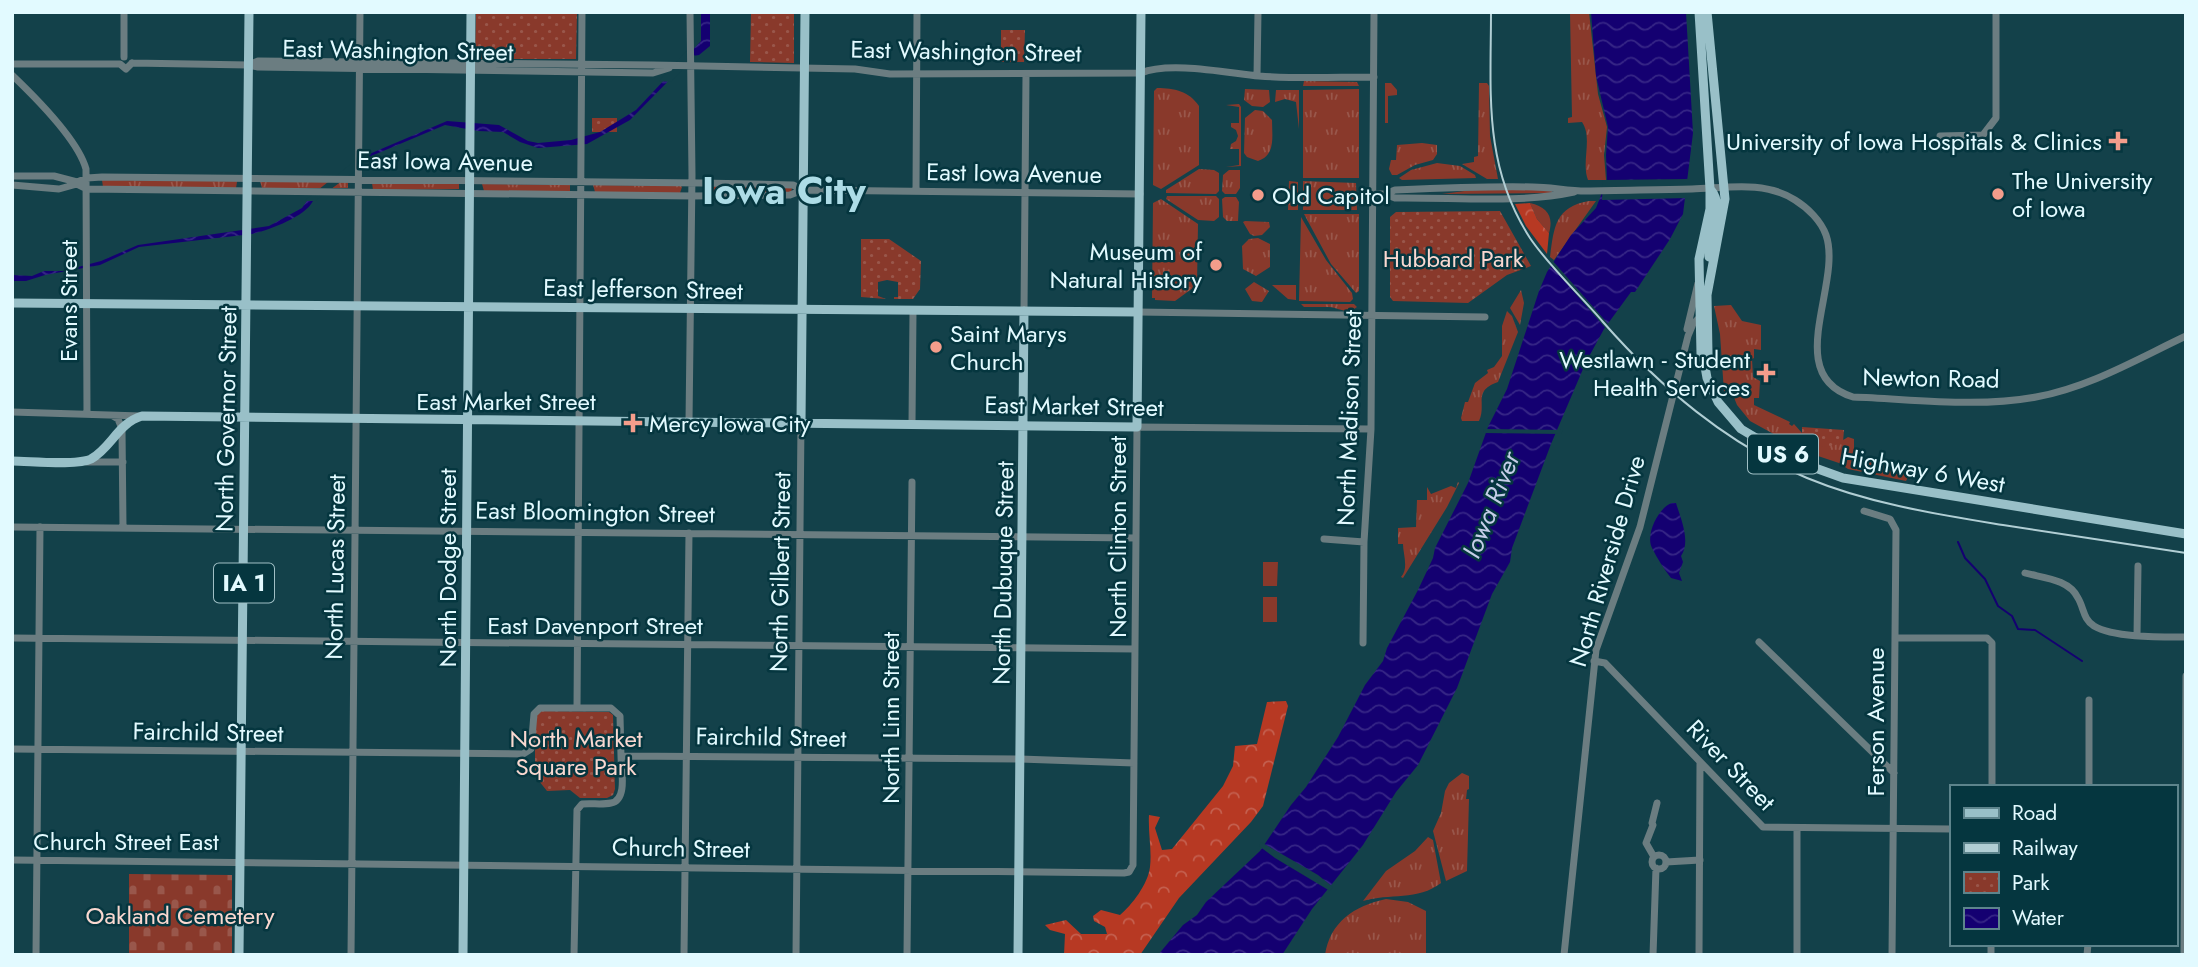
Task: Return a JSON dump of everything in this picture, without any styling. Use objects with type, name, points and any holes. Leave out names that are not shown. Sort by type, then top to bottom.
[{"type":"main road","name":"IA 1","points":[[248,178],[249,12]]},
{"type":"main road","name":"North Dodge Street","points":[[463,955],[471,12]]},
{"type":"main road","name":"North Gilbert Street","points":[[802,422],[805,12]]},
{"type":"main road","name":"North Clinton Street","points":[[1137,427],[1141,12]]},
{"type":"main road","name":"US 6","points":[[1699,12],[1710,189],[1710,209],[1699,259],[1704,314]]},
{"type":"main road","name":"US 6","points":[[1704,314],[1710,269],[1724,211],[1707,12]]},
{"type":"main road","name":"North Governor Street","points":[[239,955],[248,178]]},
{"type":"main road","points":[[1710,189],[1716,195],[1717,207],[1710,244],[1710,269]]},
{"type":"main road","name":"East Jefferson Street","points":[[12,300],[913,312],[1138,312]]},
{"type":"main road","name":"North Dubuque Street","points":[[1018,955],[1024,311]]},
{"type":"main road","name":"Highway 6 West","points":[[1704,314],[1701,354],[1712,390],[1733,421],[1763,444],[1818,470],[1863,483],[2186,534]]},
{"type":"main road","points":[[12,461],[83,462],[95,456],[122,427],[142,416]]},
{"type":"main road","name":"East Market Street","points":[[142,416],[1137,427]]},
{"type":"street","points":[[12,64],[122,61],[124,12]]},
{"type":"street","name":"North Lucas Street","points":[[351,955],[360,12]]},
{"type":"street","points":[[573,955],[577,810],[582,804],[612,803],[618,800],[622,793],[621,720],[618,712],[611,708],[577,708],[582,12]]},
{"type":"street","points":[[689,422],[692,196],[690,12]]},
{"type":"street","points":[[916,191],[917,12]]},
{"type":"street","points":[[1257,76],[1258,12]]},
{"type":"street","name":"North Madison Street","points":[[1363,643],[1364,542],[1371,429],[1374,12]]},
{"type":"street","points":[[1940,136],[1983,135],[1996,118],[1996,12]]},
{"type":"street","name":"East Washington Street","points":[[122,61],[131,59],[132,63],[258,67],[581,68],[653,73],[673,66],[689,65],[855,69],[890,75],[1140,73],[1152,69],[1192,69],[1257,76],[1374,77]]},
{"type":"street","points":[[12,75],[39,101],[82,156],[87,178]]},
{"type":"street","name":"North Dubuque Street","points":[[1024,311],[1026,75]]},
{"type":"street","name":"East Iowa Avenue","points":[[12,176],[54,176],[77,182],[87,178],[248,178],[692,183],[793,185],[803,190]]},
{"type":"street","name":"Evans Street","points":[[87,178],[87,413]]},
{"type":"street","name":"East Iowa Avenue","points":[[12,185],[59,189],[77,184],[87,189],[692,196],[790,195],[803,190],[1140,194]]},
{"type":"street","name":"Newton Road","points":[[1373,194],[1385,194],[1395,190],[1500,186],[1552,187],[1581,191],[1757,187],[1777,191],[1806,208],[1822,227],[1827,238],[1818,364],[1826,382],[1847,395],[1988,402],[2036,397],[2074,387],[2104,375],[2186,336]]},
{"type":"street","name":"North Riverside Drive","points":[[1685,347],[1689,316],[1699,279]]},
{"type":"street","points":[[912,423],[913,312]]},
{"type":"street","name":"East Jefferson Street","points":[[1138,312],[1485,317]]},
{"type":"street","name":"North Riverside Drive","points":[[1564,955],[1594,661],[1602,629],[1647,504],[1690,330],[1704,314]]},
{"type":"street","name":"East Market Street","points":[[12,412],[142,416]]},
{"type":"street","points":[[102,414],[118,419],[122,427],[123,527]]},
{"type":"street","name":"North Gilbert Street","points":[[796,955],[802,422]]},
{"type":"street","name":"East Market Street","points":[[1137,427],[1371,429]]},
{"type":"street","name":"North Clinton Street","points":[[1122,873],[1129,872],[1133,865],[1137,427]]},
{"type":"street","points":[[83,462],[123,462]]},
{"type":"street","name":"North Linn Street","points":[[907,955],[912,482]]},
{"type":"street","name":"Ferson Avenue","points":[[1864,511],[1890,519],[1895,526],[1892,955]]},
{"type":"street","name":"East Bloomington Street","points":[[12,527],[466,529],[1136,538]]},
{"type":"street","points":[[36,955],[40,527]]},
{"type":"street","points":[[684,955],[689,533]]},
{"type":"street","points":[[1324,539],[1364,542]]},
{"type":"street","points":[[2137,636],[2138,566]]},
{"type":"street","points":[[2025,573],[2061,582],[2070,588],[2080,599],[2089,622],[2099,628],[2137,636],[2186,637]]},
{"type":"street","name":"East Davenport Street","points":[[12,638],[1135,649]]},
{"type":"street","points":[[1895,638],[1987,638],[1992,643],[1992,785]]},
{"type":"street","points":[[1759,642],[1894,773]]},
{"type":"street","name":"River Street","points":[[1594,661],[1605,663],[1759,825],[1767,828],[1950,829]]},
{"type":"street","points":[[2185,955],[2186,676]]},
{"type":"street","points":[[2089,699],[2089,785]]},
{"type":"street","name":"Fairchild Street","points":[[12,749],[523,754],[529,751],[532,744],[536,710],[577,708]]},
{"type":"street","name":"Fairchild Street","points":[[621,756],[1020,759],[1134,763]]},
{"type":"street","points":[[1699,955],[1700,762]]},
{"type":"street","points":[[1653,955],[1656,868],[1652,862],[1654,857],[1646,843],[1657,803]]},
{"type":"street","points":[[1797,828],[1797,955]]},
{"type":"street","points":[[1654,857],[1661,855],[1666,862]]},
{"type":"street","name":"Church Street East","points":[[12,860],[240,861]]},
{"type":"street","points":[[1666,862],[1700,860]]},
{"type":"street","name":"Church Street","points":[[240,861],[1122,873]]},
{"type":"street","points":[[1656,868],[1663,868],[1666,862]]},
{"type":"green space","points":[[476,12],[577,12],[576,59],[475,59]]},
{"type":"green space","points":[[751,12],[794,12],[794,63],[750,62]]},
{"type":"green space","points":[[1570,12],[1589,12],[1598,94],[1607,127],[1604,155],[1606,180],[1588,180],[1585,128],[1582,122],[1568,123],[1568,118],[1572,117]]},
{"type":"green space","points":[[1001,30],[1025,30],[1024,62],[1001,62]]},
{"type":"green space","points":[[1304,81],[1357,82],[1359,86],[1303,86]]},
{"type":"green space","points":[[1385,83],[1391,83],[1397,90],[1397,95],[1388,96],[1388,123],[1385,123]]},
{"type":"green space","points":[[1479,83],[1487,83],[1489,86],[1490,136],[1498,179],[1487,179],[1462,164],[1474,162],[1474,157],[1478,156]]},
{"type":"green space","points":[[1157,88],[1181,91],[1199,106],[1199,165],[1161,189],[1153,185],[1154,91]]},
{"type":"green space","points":[[1245,89],[1269,90],[1270,102],[1263,107],[1252,106],[1244,100]]},
{"type":"green space","points":[[1359,89],[1359,178],[1303,178],[1303,90]]},
{"type":"green space","points":[[1276,90],[1299,90],[1299,129],[1296,102],[1285,99],[1275,102]]},
{"type":"green space","points":[[1239,104],[1241,166],[1226,167],[1239,165],[1239,149],[1230,149],[1238,136],[1231,123],[1239,123],[1239,107],[1226,105]]},
{"type":"green space","points":[[1255,110],[1263,111],[1272,120],[1270,150],[1258,161],[1244,153],[1245,118]]},
{"type":"green space","points":[[592,118],[617,118],[617,132],[592,132]]},
{"type":"green space","points":[[1397,145],[1437,145],[1437,154],[1433,160],[1392,175],[1389,169],[1391,160],[1396,160]]},
{"type":"green space","points":[[1437,163],[1460,166],[1476,178],[1399,178],[1411,170]]},
{"type":"green space","points":[[1199,169],[1219,173],[1219,191],[1216,194],[1166,193],[1166,190]]},
{"type":"green space","points":[[1229,170],[1240,170],[1240,188],[1236,194],[1225,194],[1222,191],[1223,175]]},
{"type":"green space","points":[[102,180],[237,182],[236,188],[103,187]]},
{"type":"green space","points":[[260,181],[348,182],[348,188],[262,188]]},
{"type":"green space","points":[[1289,181],[1298,182],[1298,210],[1288,210]]},
{"type":"green space","points":[[1303,181],[1356,183],[1357,210],[1303,210]]},
{"type":"green space","points":[[372,183],[459,183],[459,189],[373,190]]},
{"type":"green space","points":[[482,184],[570,185],[570,191],[484,191]]},
{"type":"green space","points":[[593,185],[682,187],[680,193],[595,192]]},
{"type":"green space","points":[[706,186],[792,188],[791,193],[705,193]]},
{"type":"green space","points":[[1472,190],[1552,190],[1552,193],[1442,194]]},
{"type":"green space","points":[[1167,196],[1216,196],[1219,199],[1219,217],[1214,221],[1198,220],[1166,199]]},
{"type":"green space","points":[[1236,197],[1239,202],[1238,221],[1227,221],[1223,217],[1222,199]]},
{"type":"green space","points":[[1161,199],[1198,224],[1197,285],[1175,301],[1152,298],[1153,203]]},
{"type":"green space","points":[[1596,201],[1554,260],[1550,257],[1558,220],[1569,208]]},
{"type":"green space","points":[[1530,203],[1548,213],[1551,222],[1549,233],[1537,219]]},
{"type":"green space","points":[[1530,203],[1537,219],[1549,233],[1547,254],[1526,226],[1515,204]]},
{"type":"green space","name":"Hubbard Park","points":[[1500,211],[1531,266],[1507,275],[1468,303],[1393,301],[1390,297],[1390,217],[1396,212]]},
{"type":"green space","points":[[1304,214],[1359,214],[1359,291],[1356,293],[1331,264]]},
{"type":"green space","points":[[1301,217],[1326,260],[1352,293],[1353,299],[1350,302],[1299,301]]},
{"type":"green space","points":[[1243,222],[1269,222],[1270,227],[1262,235],[1254,236],[1250,234]]},
{"type":"green space","points":[[1258,238],[1270,244],[1270,267],[1256,276],[1243,269],[1242,246],[1249,239]]},
{"type":"green space","points":[[861,239],[889,239],[921,261],[920,289],[913,299],[894,299],[898,297],[898,282],[887,280],[878,282],[878,296],[886,299],[861,297]]},
{"type":"green space","points":[[1254,282],[1269,291],[1262,302],[1252,301],[1245,289]]},
{"type":"green space","points":[[1272,285],[1296,285],[1296,300],[1288,299]]},
{"type":"green space","points":[[1521,290],[1524,303],[1520,325],[1510,308]]},
{"type":"green space","points":[[1301,304],[1354,304],[1357,307],[1347,311],[1329,307],[1304,307]]},
{"type":"green space","points":[[1731,305],[1742,321],[1761,325],[1761,350],[1754,349],[1752,359],[1753,377],[1760,381],[1759,398],[1754,398],[1754,405],[1790,422],[1792,426],[1794,424],[1802,433],[1810,433],[1803,440],[1809,443],[1826,446],[1848,437],[1854,439],[1854,459],[1890,463],[1909,475],[1906,481],[1848,469],[1839,463],[1806,452],[1750,421],[1737,405],[1731,390],[1724,392],[1720,334],[1714,306]]},
{"type":"green space","points":[[1507,311],[1512,316],[1518,332],[1498,382],[1483,394],[1479,421],[1462,421],[1465,402],[1468,402],[1475,383],[1488,373],[1487,370],[1494,367],[1502,356],[1502,326]]},
{"type":"green space","points":[[1802,427],[1844,430],[1843,442],[1827,447],[1812,445],[1802,440]]},
{"type":"green space","points":[[1459,483],[1447,507],[1403,578],[1401,577],[1405,561],[1403,544],[1398,544],[1398,528],[1416,527],[1417,500],[1427,500],[1427,487],[1431,494],[1451,486],[1456,488]]},
{"type":"green space","points":[[1263,562],[1278,562],[1277,586],[1263,586]]},
{"type":"green space","points":[[1263,597],[1277,597],[1277,622],[1263,622]]},
{"type":"green space","points":[[1286,701],[1288,706],[1263,806],[1179,898],[1140,955],[1064,955],[1065,934],[1050,930],[1045,925],[1066,920],[1081,934],[1107,934],[1105,927],[1094,921],[1093,916],[1101,910],[1120,915],[1134,900],[1149,874],[1149,815],[1160,817],[1155,828],[1162,850],[1172,849],[1223,786],[1233,766],[1235,746],[1257,744],[1267,702]]},
{"type":"green space","name":"North Market Square Park","points":[[542,711],[609,712],[613,715],[613,795],[607,798],[580,798],[570,790],[547,791],[535,776],[535,717]]},
{"type":"green space","points":[[1462,773],[1469,776],[1466,799],[1469,799],[1467,871],[1446,881],[1433,831],[1449,783]]},
{"type":"green space","points":[[1428,837],[1433,840],[1441,883],[1423,892],[1363,901],[1386,871],[1415,851]]},
{"type":"green space","name":"Oakland Cemetery","points":[[129,874],[232,875],[232,955],[129,955]]},
{"type":"green space","points":[[1386,899],[1408,902],[1426,911],[1426,955],[1325,955],[1332,933],[1345,917],[1364,906]]},
{"type":"water","points":[[701,12],[710,12],[710,46],[699,55],[693,56],[630,120],[587,144],[538,148],[503,132],[445,125],[369,157],[302,212],[268,229],[252,234],[139,247],[100,265],[26,281],[12,281],[12,275],[32,276],[44,271],[63,271],[101,261],[138,245],[269,226],[302,208],[307,201],[367,155],[447,121],[499,125],[528,141],[538,143],[571,140],[600,132],[636,110],[701,41]]},
{"type":"water","name":"Iowa River","points":[[1591,12],[1686,12],[1693,133],[1683,214],[1635,292],[1631,292],[1604,329],[1586,362],[1551,444],[1512,548],[1510,562],[1492,594],[1457,688],[1418,765],[1396,792],[1363,845],[1312,909],[1282,955],[1158,955],[1183,925],[1197,915],[1206,902],[1260,851],[1306,787],[1338,737],[1365,685],[1383,661],[1468,483],[1488,427],[1507,389],[1547,272],[1571,235],[1596,208],[1607,180],[1608,127],[1596,76]]},
{"type":"water","points":[[1676,503],[1685,537],[1681,556],[1683,562],[1679,573],[1682,581],[1671,578],[1650,542],[1654,522],[1662,510]]},
{"type":"pier","points":[[689,48],[695,56],[671,82],[659,81]]},
{"type":"pier","points":[[366,152],[366,163],[315,201],[304,201]]},
{"type":"pier","points":[[1689,179],[1689,198],[1602,200],[1603,180]]},
{"type":"pier","points":[[1551,259],[1610,326],[1607,330],[1549,263]]},
{"type":"pier","points":[[1484,429],[1563,430],[1561,434],[1483,433]]},
{"type":"pier","points":[[1261,842],[1318,875],[1333,887],[1330,891],[1275,858],[1259,846]]},
{"type":"waterway","points":[[1958,542],[1965,558],[1985,579],[1998,606],[2012,616],[2018,629],[2035,630],[2082,661]]},
{"type":"railway","points":[[1491,12],[1493,128],[1504,184],[1515,211],[1530,238],[1555,270],[1625,346],[1696,412],[1777,464],[1855,495],[1953,517],[2186,553]]},
{"type":"place","name":"University of Iowa Hospitals & Clinics","points":[[2118,141]]},
{"type":"place","name":"The University of Iowa","points":[[1998,194]]},
{"type":"place","name":"Old Capitol","points":[[1258,195]]},
{"type":"place","name":"Museum of Natural History","points":[[1216,265]]},
{"type":"place","name":"Saint Marys Church","points":[[936,347]]},
{"type":"place","name":"Westlawn - Student Health Services","points":[[1766,373]]},
{"type":"place","name":"Mercy Iowa City","points":[[633,423]]},
{"type":"district","name":"Iowa City","points":[[784,190]]}]
